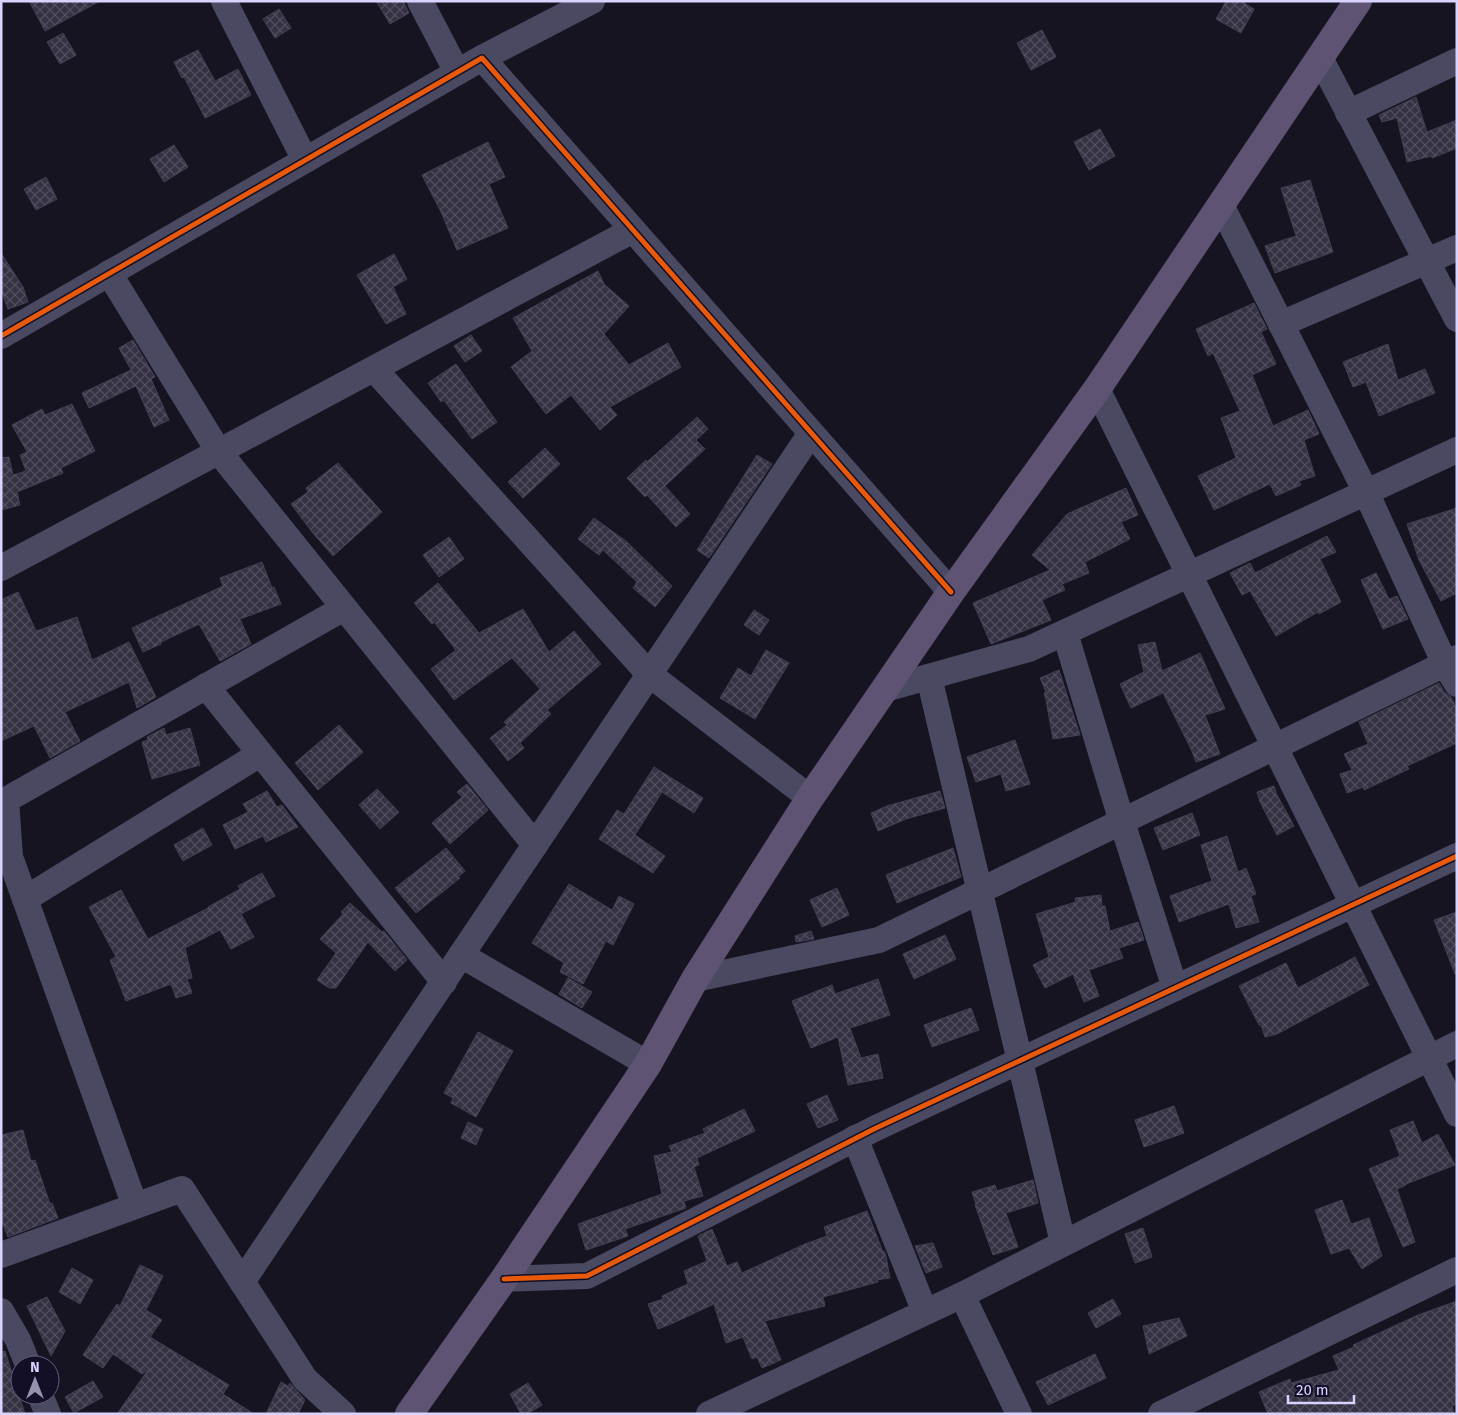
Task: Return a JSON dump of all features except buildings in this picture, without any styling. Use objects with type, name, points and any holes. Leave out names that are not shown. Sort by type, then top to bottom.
[{"type":"main road","points":[[412,1412],[504,1280],[648,1064],[695,979],[810,798],[951,592],[1097,388],[1320,58],[1350,5]]},
{"type":"street","points":[[224,1],[306,160]]},
{"type":"street","points":[[420,1],[457,72]]},
{"type":"street","points":[[1,336],[457,72],[592,1]]},
{"type":"street","points":[[482,58],[951,592]]},
{"type":"street","points":[[1320,58],[1457,319]]},
{"type":"street","points":[[1348,113],[1457,61]]},
{"type":"street","points":[[695,979],[879,940],[1275,747],[1453,669],[1221,205]]},
{"type":"street","points":[[1,568],[633,230]]},
{"type":"street","points":[[1281,324],[1457,248]]},
{"type":"street","points":[[109,273],[219,452],[535,845]]},
{"type":"street","points":[[374,369],[649,674],[810,798]]},
{"type":"street","points":[[1097,388],[1457,1114]]},
{"type":"street","points":[[242,1282],[811,433]]},
{"type":"street","points":[[885,689],[1029,649],[1457,450]]},
{"type":"street","points":[[135,1206],[10,857],[3,798],[344,608]]},
{"type":"street","points":[[1065,633],[1175,988]]},
{"type":"street","points":[[929,677],[1063,1244]]},
{"type":"street","points":[[206,686],[444,982]]},
{"type":"street","points":[[25,899],[260,754]]},
{"type":"street","points":[[504,1280],[587,1276],[855,1138],[1457,856]]},
{"type":"street","points":[[461,955],[648,1064]]},
{"type":"street","points":[[709,1414],[962,1295],[1457,1044]]},
{"type":"street","points":[[855,1138],[925,1312]]},
{"type":"street","points":[[1,1255],[182,1190],[305,1379],[343,1414]]},
{"type":"street","points":[[1161,1414],[1457,1270]]},
{"type":"street","points":[[962,1295],[1019,1414]]},
{"type":"street","points":[[1,1311],[18,1340],[24,1355]]},
{"type":"cycle path","points":[[1,336],[482,58],[951,592]]},
{"type":"cycle path","points":[[504,1279],[587,1276],[874,1129],[1457,856]]}]
